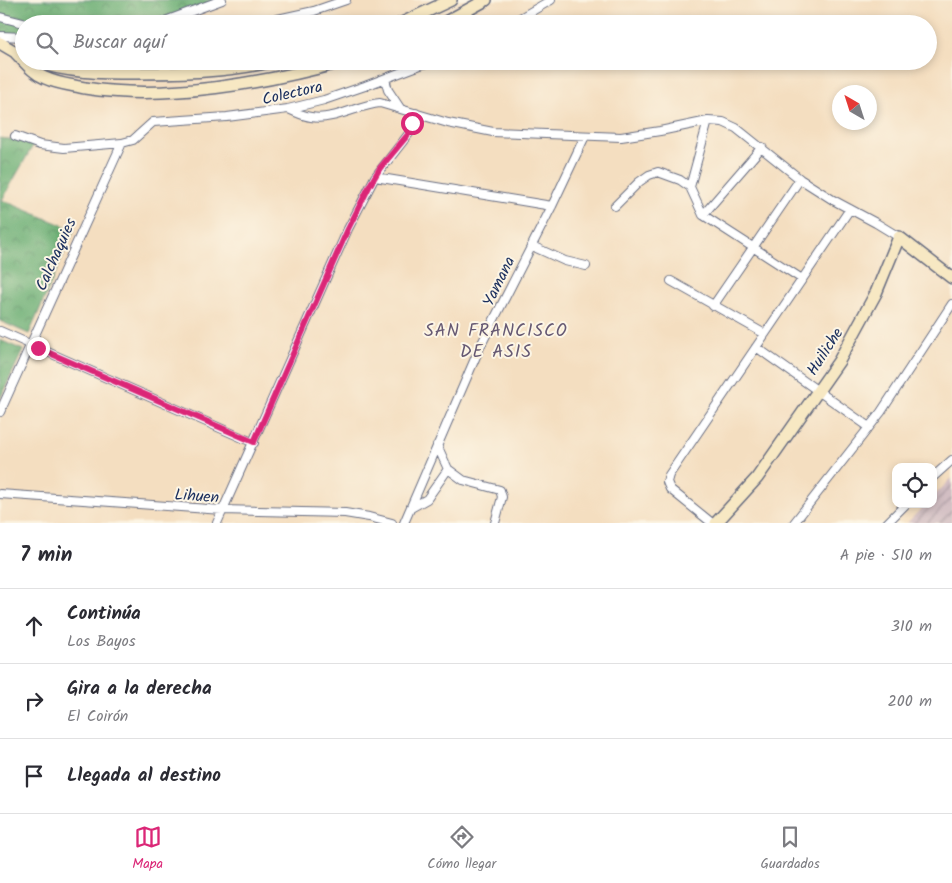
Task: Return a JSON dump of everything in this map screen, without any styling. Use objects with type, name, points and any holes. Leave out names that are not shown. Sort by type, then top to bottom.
[{"type":"street","points":[[182,15],[222,0]]},
{"type":"street","points":[[296,15],[346,0]]},
{"type":"street","points":[[419,15],[451,0]]},
{"type":"street","points":[[458,15],[486,0]]},
{"type":"street","points":[[525,15],[551,0]]},
{"type":"street","points":[[0,17],[15,21]]},
{"type":"street","points":[[0,36],[15,37]]},
{"type":"street","points":[[0,43],[15,52]]},
{"type":"street","points":[[32,70],[35,73],[64,85],[106,91],[151,92],[236,84],[282,77],[310,70]]},
{"type":"street","points":[[69,70],[154,73],[201,70]]},
{"type":"street","name":"Colectora","points":[[122,143],[133,140],[153,122],[227,117],[288,109],[324,100],[409,70]]},
{"type":"street","points":[[385,80],[388,90],[400,108]]},
{"type":"street","points":[[288,109],[312,117],[325,118],[369,104],[380,103],[448,123],[493,132],[585,136],[633,136],[708,121],[723,122],[736,128],[800,178],[833,200],[876,222],[952,278]]},
{"type":"street","points":[[217,523],[348,229],[375,177],[411,131],[416,113]]},
{"type":"street","points":[[690,187],[708,121]]},
{"type":"street","points":[[15,136],[40,145],[64,148],[122,143]]},
{"type":"street","name":"Yamana","points":[[404,523],[480,347],[552,206],[585,136]]},
{"type":"street","name":"Calchaquies","points":[[0,412],[122,143]]},
{"type":"street","points":[[703,215],[762,147]]},
{"type":"street","points":[[615,206],[649,174],[658,172],[680,180],[690,187],[703,215],[802,279]]},
{"type":"street","points":[[375,177],[552,206]]},
{"type":"street","points":[[713,306],[800,178]]},
{"type":"street","points":[[712,523],[676,494],[667,482],[669,476],[850,209]]},
{"type":"street","name":"Huiliche","points":[[716,523],[757,478],[839,361],[858,330],[899,238]]},
{"type":"street","points":[[532,246],[565,261],[586,266]]},
{"type":"street","points":[[671,281],[765,334]]},
{"type":"street","points":[[794,523],[869,427],[952,304]]},
{"type":"street","points":[[0,331],[254,442]]},
{"type":"street","points":[[756,347],[869,427]]},
{"type":"street","points":[[437,445],[448,469],[463,480],[500,490],[502,497],[495,523]]},
{"type":"street","points":[[937,473],[952,460]]},
{"type":"street","points":[[410,508],[427,499],[448,469]]},
{"type":"street","name":"Lihuen","points":[[0,494],[222,510],[344,513],[392,523]]},
{"type":"street","points":[[887,523],[902,508]]},
{"type":"shaded area","points":[[952,478],[952,523],[907,523],[922,508],[937,508],[937,493]]},
{"type":"green space","points":[[0,0],[222,0],[181,15],[15,15],[15,37],[0,36]]},
{"type":"green space","points":[[0,138],[35,142],[2,200],[74,230],[29,334],[0,321]]},
{"type":"green space","points":[[0,340],[23,350],[0,399]]},
{"type":"district","name":"SAN FRANCISCO DE ASIS","points":[[496,340]]},
{"type":"route","points":[[38,348],[254,442],[348,229],[380,168],[411,131],[412,123]]}]
